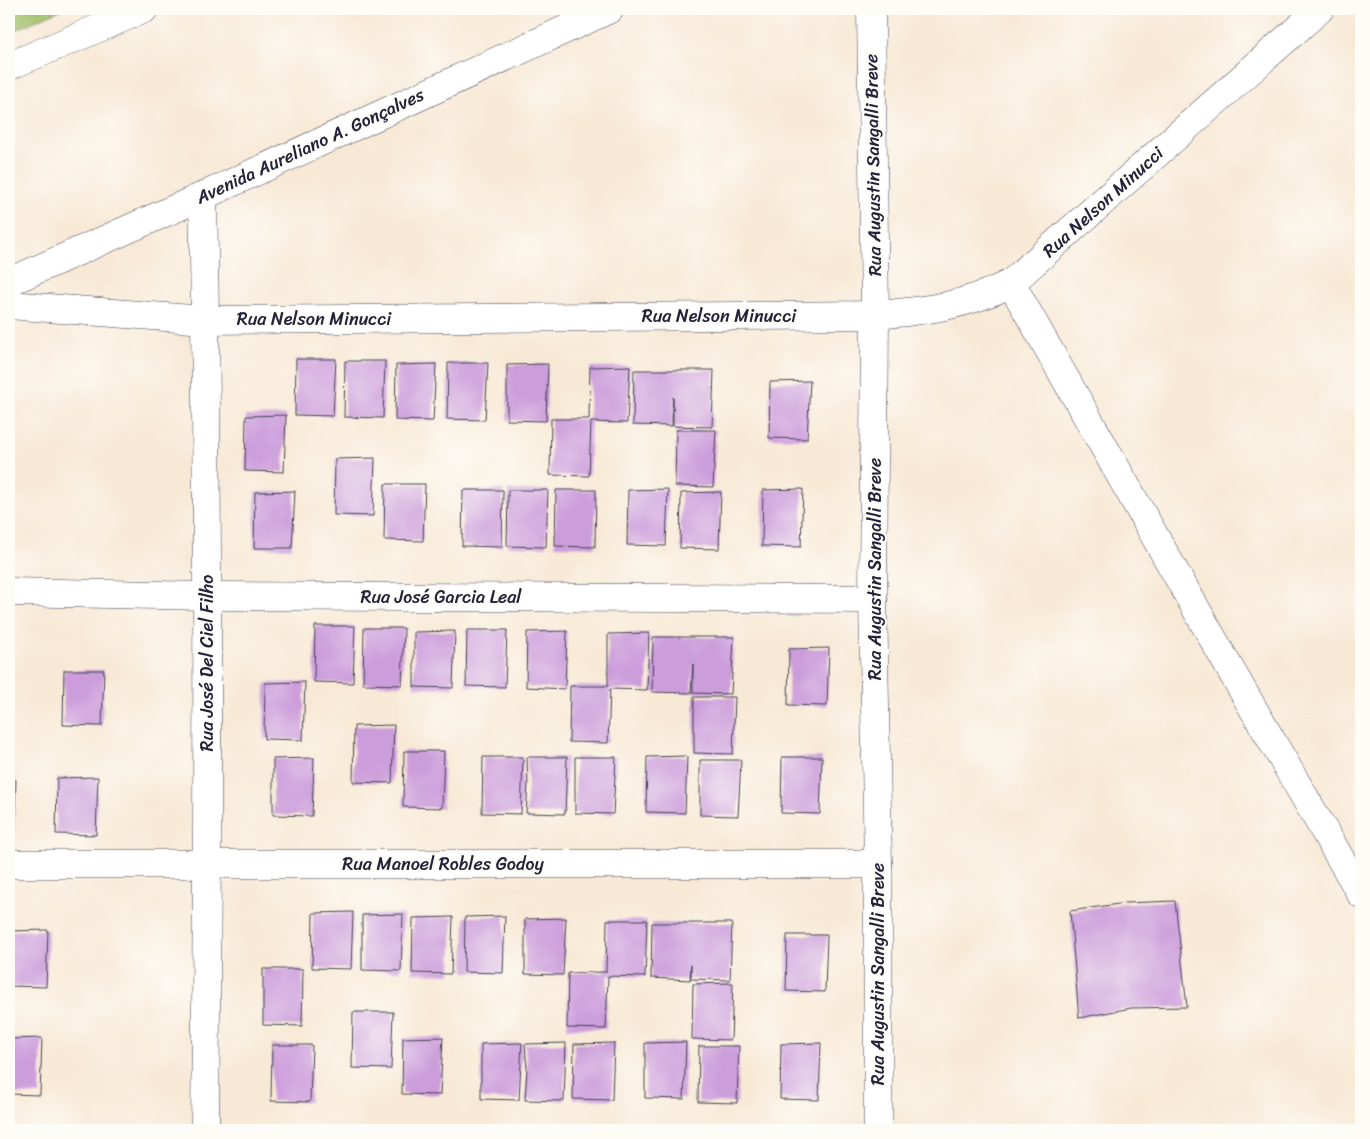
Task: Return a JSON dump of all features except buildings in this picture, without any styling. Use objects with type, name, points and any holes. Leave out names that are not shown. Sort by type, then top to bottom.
[{"type":"main road","points":[[53,46],[98,9]]},
{"type":"main road","points":[[9,66],[144,9]]},
{"type":"main road","name":"Avenida Aureliano A. Gonçalves","points":[[9,282],[202,196],[610,9]]},
{"type":"main road","name":"Rua Augustin Sangalli Breve","points":[[871,9],[875,315],[874,599],[878,864],[878,1130]]},
{"type":"main road","name":"Rua Nelson Minucci","points":[[9,305],[205,320],[875,315],[936,310],[986,296],[1011,283],[1320,9]]},
{"type":"main road","name":"Rua José Del Ciel Filho","points":[[202,196],[205,320],[208,864],[204,1130]]},
{"type":"main road","points":[[1011,283],[1233,674],[1361,894]]},
{"type":"main road","name":"Rua José Garcia Leal","points":[[9,592],[207,596],[874,599]]},
{"type":"main road","name":"Rua Manoel Robles Godoy","points":[[9,864],[878,864]]},
{"type":"green space","points":[[9,9],[62,9],[9,33]]}]
